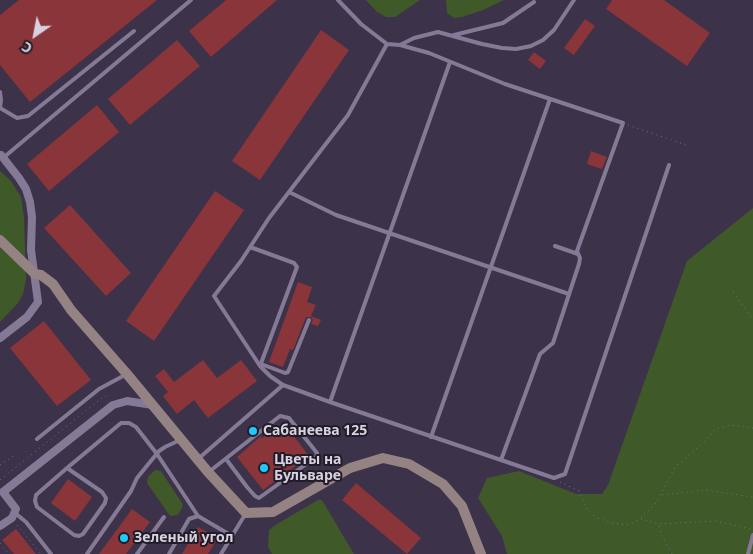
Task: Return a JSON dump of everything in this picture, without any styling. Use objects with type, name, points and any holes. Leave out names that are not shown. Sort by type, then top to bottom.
[{"type":"main road","points":[[0,240],[35,274],[41,275],[53,284],[71,310],[208,472],[246,513],[273,512],[350,468],[383,458],[409,464],[443,484],[462,506],[481,554]]},
{"type":"street","points":[[0,338],[27,317],[38,302],[31,250],[32,217],[30,202],[26,189],[1,154]]},
{"type":"street","points":[[0,526],[12,518],[16,510],[2,494],[113,405],[127,401],[153,405]]},
{"type":"lane","points":[[1,154],[191,0]]},
{"type":"lane","points":[[338,0],[361,24],[387,44],[400,45],[429,53],[505,84],[623,123],[577,251],[580,258],[579,264],[553,343],[540,354],[501,460]]},
{"type":"lane","points":[[400,45],[414,38],[438,32],[502,48],[531,46],[543,40],[554,30],[574,0]]},
{"type":"lane","points":[[452,36],[502,23],[534,2]]},
{"type":"lane","points":[[0,92],[2,100],[0,108],[17,118],[28,116],[134,31]]},
{"type":"lane","points":[[387,44],[348,115],[269,218],[214,296],[261,365],[270,376],[283,385],[554,478],[565,474],[669,165]]},
{"type":"lane","points":[[330,402],[450,62]]},
{"type":"lane","points":[[431,437],[550,99]]},
{"type":"lane","points":[[289,192],[336,215],[569,294]]},
{"type":"lane","points":[[556,246],[578,254]]},
{"type":"lane","points":[[250,247],[294,263],[297,267],[261,365]]},
{"type":"lane","points":[[261,365],[285,373],[288,372],[309,320]]},
{"type":"lane","points":[[37,439],[99,389],[127,374]]},
{"type":"lane","points":[[198,459],[283,385]]},
{"type":"lane","points":[[208,472],[280,416],[289,418],[317,453],[316,457],[259,498],[251,492],[226,459]]},
{"type":"lane","points":[[67,468],[102,492],[106,498],[106,503],[83,534],[79,536],[74,535],[37,507],[34,500],[36,495],[67,468],[121,423],[129,423],[136,427],[157,454],[198,516],[232,536]]},
{"type":"lane","points":[[88,553],[131,491],[137,478],[164,447],[181,440]]},
{"type":"lane","points":[[15,513],[26,522],[51,554]]},
{"type":"lane","points":[[221,554],[246,513]]},
{"type":"lane","points":[[169,554],[189,519],[198,516]]},
{"type":"lane","points":[[137,554],[164,517]]},
{"type":"lane","points":[[748,554],[753,534]]},
{"type":"path","points":[[623,123],[686,145]]},
{"type":"path","points":[[733,292],[753,320]]},
{"type":"path","points":[[0,480],[105,396],[110,401]]},
{"type":"path","points":[[554,478],[579,491],[587,509],[598,518],[612,523],[627,525],[641,519],[656,503],[675,467],[716,429],[731,426],[753,428]]},
{"type":"path","points":[[0,465],[15,455]]},
{"type":"path","points":[[661,495],[705,490],[753,497]]},
{"type":"path","points":[[641,519],[659,524],[727,522],[753,530]]},
{"type":"path","points":[[659,524],[661,534],[672,554]]},
{"type":"path","points":[[14,525],[20,527],[41,554]]},
{"type":"path","points":[[0,543],[9,554]]},
{"type":"green space","points":[[366,0],[420,0],[395,17],[386,17],[377,12]]},
{"type":"green space","points":[[446,0],[504,0],[483,10],[454,18],[447,13]]},
{"type":"green space","points":[[0,171],[11,181],[21,197],[24,217],[26,279],[23,294],[18,303],[0,322]]},
{"type":"green space","points":[[753,208],[753,554],[507,554],[502,536],[478,498],[487,478],[519,471],[576,494],[602,494],[608,485],[687,261]]},
{"type":"green space","points":[[155,470],[161,471],[182,503],[183,506],[178,515],[170,516],[147,483],[148,477]]},
{"type":"green space","points":[[318,500],[322,500],[354,554],[272,554],[268,547],[269,530]]},
{"type":"building","points":[[19,0],[157,0],[30,102],[0,65],[0,15]]},
{"type":"building","points":[[226,0],[277,0],[211,57],[189,31]]},
{"type":"building","points":[[612,0],[664,0],[710,33],[687,66],[606,9]]},
{"type":"building","points":[[585,19],[595,26],[574,55],[564,48]]},
{"type":"building","points":[[321,30],[349,50],[260,180],[232,161]]},
{"type":"building","points":[[177,40],[200,66],[130,125],[108,99]]},
{"type":"building","points":[[534,52],[546,61],[540,69],[528,60]]},
{"type":"building","points":[[97,105],[119,132],[49,191],[27,164]]},
{"type":"building","points":[[591,151],[607,157],[602,169],[587,164]]},
{"type":"building","points":[[215,191],[244,210],[154,341],[126,321]]},
{"type":"building","points":[[70,205],[131,273],[106,296],[44,228]]},
{"type":"building","points":[[298,282],[312,287],[307,302],[316,305],[311,316],[321,320],[318,326],[311,324],[313,320],[311,317],[306,317],[293,350],[290,349],[283,367],[269,362]]},
{"type":"building","points":[[44,321],[91,380],[57,406],[10,348]]},
{"type":"building","points":[[203,360],[217,378],[241,360],[257,381],[208,418],[194,400],[177,414],[163,396],[168,392],[155,376],[164,369],[174,382]]},
{"type":"building","points":[[283,422],[309,456],[263,490],[237,457],[261,436],[262,438]]},
{"type":"building","points":[[68,479],[92,497],[75,521],[51,503]]},
{"type":"building","points":[[356,483],[421,538],[407,554],[342,500]]},
{"type":"building","name":"Зеленый угол","points":[[132,509],[150,522],[126,554],[99,554]]},
{"type":"building","name":"Зеленый угол","points":[[198,527],[218,538],[208,554],[182,554]]},
{"type":"building","points":[[16,529],[36,554],[14,554],[2,540]]},
{"type":"place","name":"Сабанеева 125","points":[[253,431]]},
{"type":"place","name":"Цветы на Бульваре","points":[[264,468]]},
{"type":"place","name":"Зеленый угол","points":[[124,538]]}]
